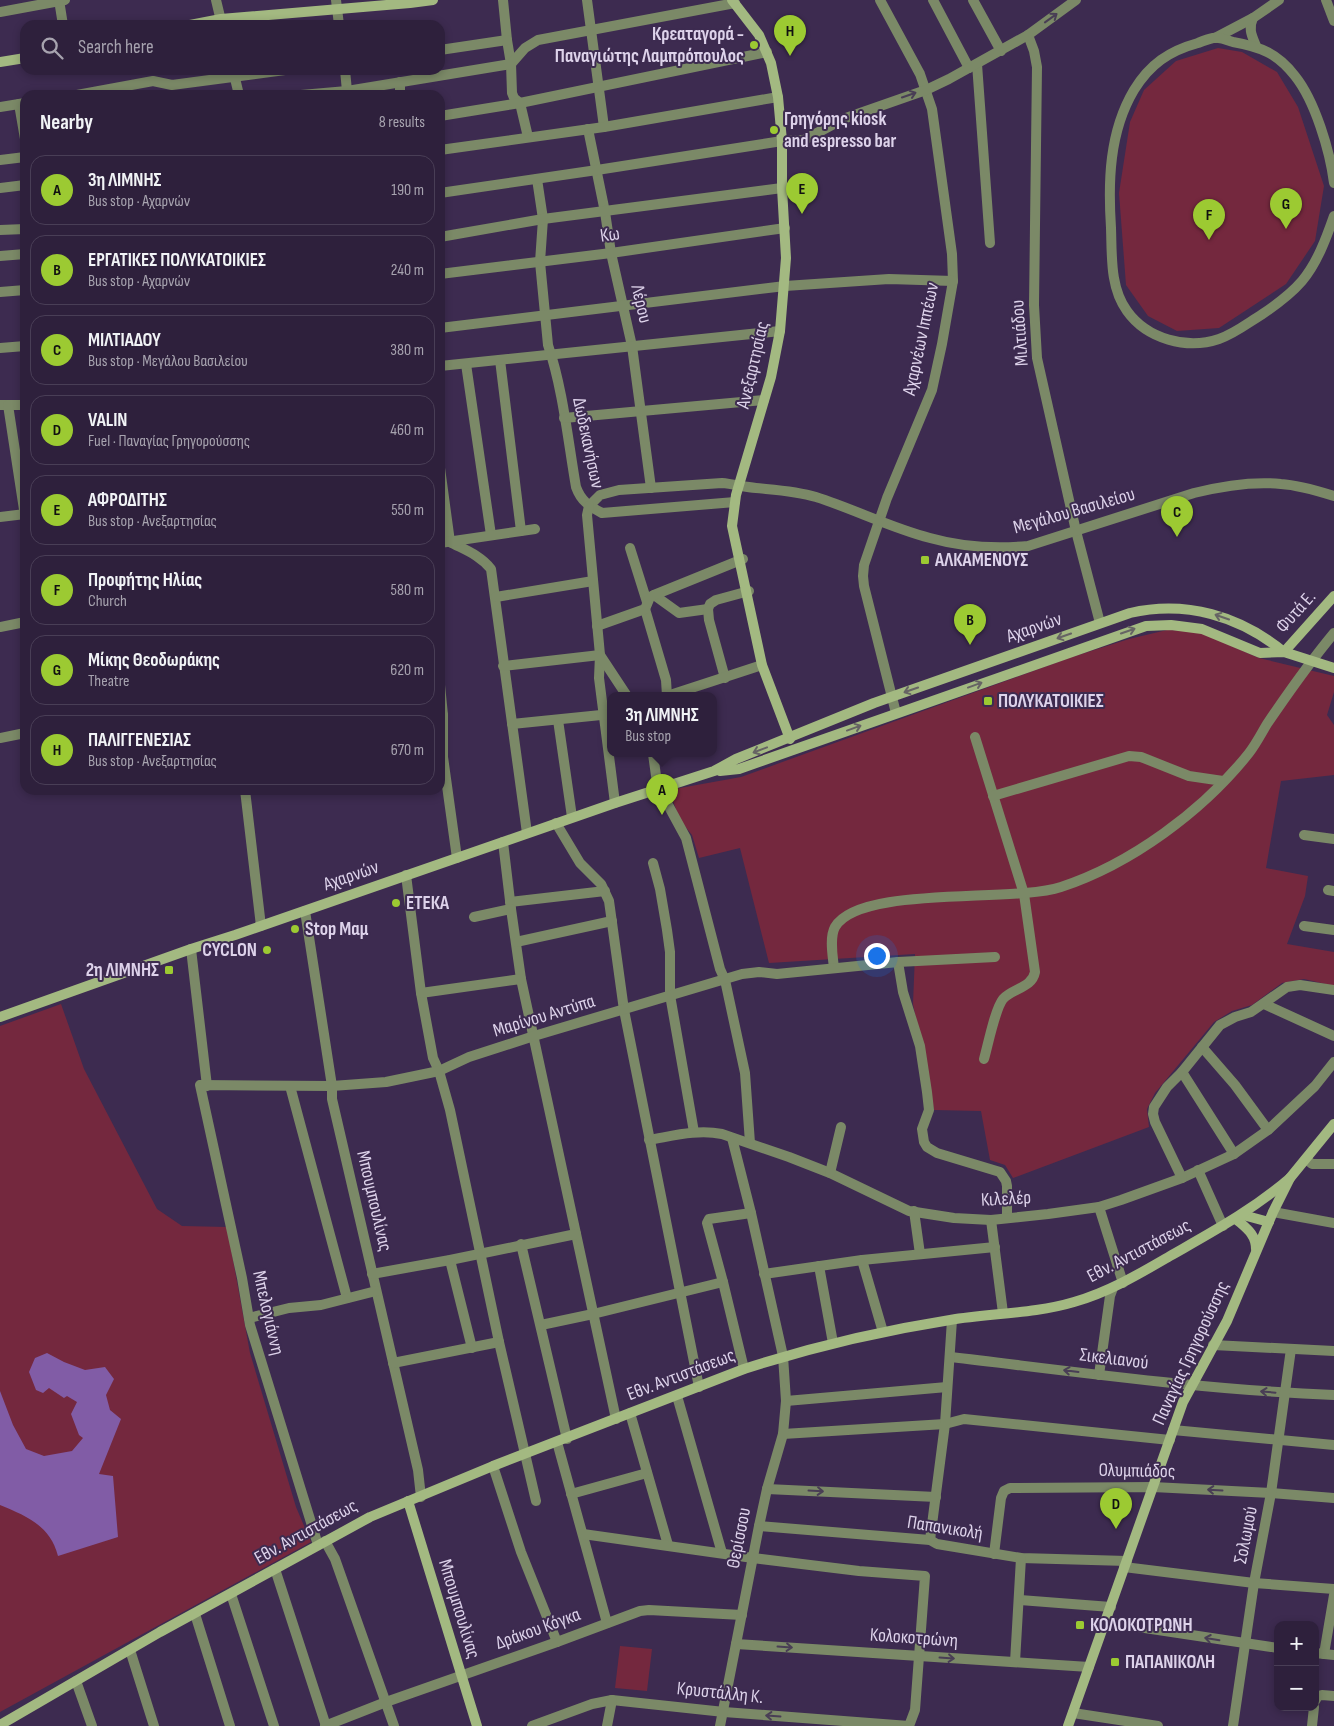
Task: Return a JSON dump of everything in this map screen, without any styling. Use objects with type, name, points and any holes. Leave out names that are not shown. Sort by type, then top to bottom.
[{"type":"street","points":[[0,12],[61,0],[63,20]]},
{"type":"street","points":[[216,0],[221,20]]},
{"type":"street","points":[[235,20],[336,5],[433,0]]},
{"type":"street","points":[[504,0],[512,93],[514,98],[520,103],[528,137]]},
{"type":"street","points":[[587,0],[604,127]]},
{"type":"street","name":"Αχαρνέων Ιππέων","points":[[881,0],[920,74],[932,109],[952,254],[953,281],[932,390],[879,520],[864,565],[863,576],[896,713]]},
{"type":"street","points":[[933,0],[973,66],[990,243]]},
{"type":"street","points":[[974,0],[1000,51]]},
{"type":"street","points":[[445,192],[782,140],[804,140],[843,119],[926,90],[973,66],[1028,35],[1076,0]]},
{"type":"street","points":[[1279,0],[1253,18],[1215,38],[1184,47],[1162,57],[1134,90],[1116,135],[1109,184],[1116,290],[1128,312],[1143,326],[1158,336],[1176,342],[1199,344],[1219,339],[1244,326],[1286,298],[1303,280],[1317,259],[1334,216]]},
{"type":"street","points":[[1326,0],[1334,20]]},
{"type":"street","points":[[445,75],[511,64],[525,48],[538,40],[733,2]]},
{"type":"street","name":"Ανεξαρτησίας","points":[[733,2],[759,35],[771,63],[778,97],[782,140],[782,188],[786,258],[780,332],[764,400],[739,485],[732,526],[748,591],[762,666],[790,738]]},
{"type":"street","points":[[336,5],[338,20]]},
{"type":"street","points":[[1253,18],[1250,25],[1251,35],[1256,46]]},
{"type":"street","name":"Μιλτιάδου","points":[[1028,35],[1034,50],[1037,67],[1034,305],[1037,358],[1076,531],[1100,623]]},
{"type":"street","points":[[1215,38],[1256,46],[1285,64],[1297,78],[1310,100],[1326,144],[1333,170],[1334,183]]},
{"type":"street","points":[[445,49],[506,40]]},
{"type":"street","points":[[445,115],[520,103],[767,52]]},
{"type":"street","points":[[0,62],[20,59]]},
{"type":"street","points":[[151,75],[153,81]]},
{"type":"street","points":[[105,90],[153,81],[172,85],[228,75]]},
{"type":"street","points":[[234,75],[238,90]]},
{"type":"street","points":[[345,75],[347,90]]},
{"type":"street","points":[[353,90],[443,75]]},
{"type":"street","points":[[400,82],[400,90]]},
{"type":"street","points":[[445,149],[604,127],[778,97]]},
{"type":"street","points":[[0,107],[20,104]]},
{"type":"street","name":"Λέρου","points":[[588,129],[605,212],[610,253],[632,346],[650,488]]},
{"type":"street","points":[[0,160],[20,158]]},
{"type":"street","name":"Δωδεκανήσων","points":[[537,178],[543,219],[540,262],[544,316],[576,487],[580,498],[589,506],[587,515],[600,654],[599,678],[607,715]]},
{"type":"street","points":[[0,188],[20,186]]},
{"type":"street","points":[[445,236],[543,219],[782,188]]},
{"type":"street","name":"Κω","points":[[445,273],[610,253],[785,228]]},
{"type":"street","points":[[0,230],[20,229]]},
{"type":"street","points":[[0,256],[20,254]]},
{"type":"street","points":[[445,327],[785,286],[889,279],[953,281]]},
{"type":"street","points":[[0,292],[20,290]]},
{"type":"street","points":[[445,366],[780,332]]},
{"type":"street","points":[[0,348],[20,346]]},
{"type":"street","points":[[500,360],[521,531]]},
{"type":"street","points":[[466,364],[491,535]]},
{"type":"street","points":[[564,418],[764,400]]},
{"type":"street","points":[[20,405],[4,405],[20,489]]},
{"type":"street","name":"Μεγάλου Βασιλείου","points":[[589,506],[600,495],[619,490],[722,483],[792,491],[816,497],[930,538],[968,546],[1003,548],[1028,546],[1194,493],[1218,488],[1245,484],[1283,484],[1334,496]]},
{"type":"street","points":[[589,506],[602,513],[735,502]]},
{"type":"street","points":[[0,517],[20,515]]},
{"type":"street","points":[[445,543],[535,529]]},
{"type":"street","points":[[445,543],[477,555],[491,569],[527,833]]},
{"type":"street","points":[[630,548],[649,602],[666,680],[667,692]]},
{"type":"street","points":[[597,626],[741,560]]},
{"type":"street","points":[[496,597],[593,581]]},
{"type":"street","points":[[726,678],[709,620],[708,609],[710,604],[716,600],[748,591]]},
{"type":"street","name":"Φυτά Ε.","points":[[1284,652],[1334,596]]},
{"type":"street","points":[[649,602],[679,613],[708,609]]},
{"type":"street","name":"Αχαρνών","points":[[0,1017],[615,802],[714,771],[736,759],[891,697],[1100,623],[1145,610],[1161,608],[1188,609],[1215,614],[1266,637],[1284,652]]},
{"type":"street","points":[[0,627],[20,623]]},
{"type":"street","name":"Αχαρνών","points":[[714,771],[739,769],[1146,626],[1187,626],[1211,632],[1260,653],[1284,652],[1334,668]]},
{"type":"street","points":[[834,968],[833,937],[835,928],[850,914],[862,908],[899,900],[1024,894],[1060,888],[1118,863],[1144,848],[1169,829],[1223,781],[1250,752],[1312,660],[1334,633]]},
{"type":"street","points":[[503,666],[600,654],[624,692]]},
{"type":"street","points":[[680,692],[762,666]]},
{"type":"street","points":[[512,724],[607,715]]},
{"type":"street","points":[[558,720],[572,817]]},
{"type":"street","points":[[0,738],[20,734]]},
{"type":"street","points":[[975,737],[1024,894],[1035,972],[1034,978],[1030,983],[1002,999],[984,1059]]},
{"type":"street","points":[[993,796],[1129,756],[1141,757],[1189,776],[1223,781]]},
{"type":"street","name":"Δωδεκανήσων","points":[[611,757],[615,802]]},
{"type":"street","points":[[653,757],[658,790],[686,838],[718,962],[725,980],[745,1073],[750,1143]]},
{"type":"street","points":[[445,777],[457,858]]},
{"type":"street","points":[[246,795],[261,926]]},
{"type":"street","points":[[556,823],[580,863],[595,876],[609,901],[624,1010],[699,1387]]},
{"type":"street","points":[[1304,835],[1334,839]]},
{"type":"street","points":[[504,842],[510,906],[521,979],[616,1419]]},
{"type":"street","points":[[653,863],[660,889],[670,952],[670,996],[694,1132]]},
{"type":"street","points":[[406,876],[421,993],[433,1058],[439,1071],[450,1110],[499,1342],[536,1501]]},
{"type":"street","points":[[474,917],[510,906],[605,891]]},
{"type":"street","name":"Μπουμπουλίνας","points":[[305,911],[332,1086],[332,1099],[418,1470],[421,1497]]},
{"type":"street","points":[[516,942],[612,922]]},
{"type":"street","points":[[1304,926],[1334,930]]},
{"type":"street","name":"Μπελογιάννη","points":[[192,949],[203,1085],[242,1278],[248,1318],[321,1543],[335,1560],[394,1726]]},
{"type":"street","name":"Μαρίνου Αντύπα","points":[[203,1085],[332,1086],[386,1082],[439,1071],[470,1057],[534,1036],[752,972],[777,974],[898,962],[995,957]]},
{"type":"street","points":[[898,962],[903,992],[920,1046],[927,1092],[927,1118],[922,1129],[924,1142],[927,1147],[937,1153],[1000,1172],[1006,1181],[1007,1218]]},
{"type":"street","points":[[421,993],[521,979]]},
{"type":"street","points":[[1182,1178],[1153,1114],[1154,1107],[1167,1087],[1182,1072],[1220,1025],[1235,1017],[1251,1012],[1287,987],[1300,985],[1334,990]]},
{"type":"street","points":[[1264,1004],[1334,1036]]},
{"type":"street","points":[[1202,1046],[1235,1084],[1268,1130]]},
{"type":"street","name":"Κιλελέρ","points":[[649,1140],[694,1132],[722,1134],[830,1174],[894,1203],[903,1209],[954,1218],[991,1220],[1048,1214],[1099,1207],[1182,1178],[1234,1154],[1268,1130],[1315,1086],[1334,1062]]},
{"type":"street","points":[[1182,1072],[1234,1154]]},
{"type":"street","points":[[290,1086],[347,1298]]},
{"type":"street","name":"Παναγίας Γρηγορούσσης","points":[[1068,1726],[1171,1435],[1191,1385],[1226,1321],[1273,1212],[1290,1178],[1334,1124]]},
{"type":"street","points":[[830,1174],[841,1127]]},
{"type":"street","name":"Θερίσσου","points":[[720,1726],[759,1526],[767,1489],[783,1434],[786,1401],[783,1356],[732,1138]]},
{"type":"street","points":[[1306,1159],[1312,1164],[1334,1164]]},
{"type":"street","points":[[1198,1170],[1224,1226]]},
{"type":"street","name":"Εθν. Αντιστάσεως","points":[[0,1725],[130,1650],[370,1517],[493,1466],[744,1369],[783,1356],[883,1332],[952,1320],[1058,1307],[1076,1302],[1113,1288],[1224,1226],[1269,1196],[1290,1178]]},
{"type":"street","points":[[1099,1207],[1123,1282]]},
{"type":"street","points":[[914,1211],[920,1254]]},
{"type":"street","points":[[1273,1212],[1334,1223]]},
{"type":"street","points":[[744,1369],[724,1282],[708,1228],[708,1220],[751,1213]]},
{"type":"street","points":[[1239,1217],[1269,1222]]},
{"type":"street","points":[[1239,1217],[1254,1236],[1256,1252]]},
{"type":"street","points":[[991,1220],[1003,1313]]},
{"type":"street","points":[[372,1274],[576,1234]]},
{"type":"street","points":[[522,1244],[567,1439]]},
{"type":"street","points":[[764,1274],[862,1260],[995,1247]]},
{"type":"street","points":[[450,1260],[472,1348]]},
{"type":"street","points":[[862,1260],[883,1332]]},
{"type":"street","points":[[819,1266],[833,1343]]},
{"type":"street","points":[[541,1325],[724,1282]]},
{"type":"street","points":[[1099,1374],[1110,1296],[1113,1288]]},
{"type":"street","points":[[248,1318],[288,1308],[322,1305],[376,1290]]},
{"type":"street","points":[[930,1540],[946,1424],[952,1320]]},
{"type":"street","points":[[393,1363],[499,1342]]},
{"type":"street","points":[[1213,1345],[1334,1351]]},
{"type":"street","name":"Σολωμού","points":[[1233,1726],[1254,1583],[1279,1441],[1291,1349]]},
{"type":"street","name":"Σικελιανού","points":[[951,1357],[1191,1385],[1286,1394],[1334,1395]]},
{"type":"street","points":[[786,1401],[947,1386]]},
{"type":"street","points":[[676,1396],[722,1553]]},
{"type":"street","points":[[630,1413],[668,1545]]},
{"type":"street","points":[[783,1434],[946,1424],[964,1419],[1334,1445]]},
{"type":"street","points":[[556,1442],[607,1623]]},
{"type":"street","points":[[493,1466],[521,1552],[557,1642]]},
{"type":"street","points":[[571,1494],[647,1473]]},
{"type":"street","name":"Ολυμπιάδος","points":[[994,1554],[1001,1498],[1004,1491],[1010,1488],[1153,1487],[1334,1498]]},
{"type":"street","points":[[767,1489],[936,1497]]},
{"type":"street","name":"Μπουμπουλίνας","points":[[408,1501],[477,1726]]},
{"type":"street","name":"Παπανικολή","points":[[759,1526],[930,1540],[937,1544],[1022,1558],[1125,1564],[1254,1583],[1334,1589]]},
{"type":"street","points":[[583,1534],[753,1558],[859,1571],[925,1576],[915,1710],[909,1726]]},
{"type":"street","points":[[1015,1662],[1022,1558]]},
{"type":"street","points":[[274,1570],[325,1726]]},
{"type":"street","points":[[230,1594],[274,1726]]},
{"type":"street","points":[[1324,1654],[1334,1595]]},
{"type":"street","points":[[1020,1600],[1111,1607]]},
{"type":"street","name":"Δράκου Κόγκα","points":[[325,1726],[386,1702],[640,1611],[742,1615]]},
{"type":"street","points":[[195,1614],[230,1726]]},
{"type":"street","points":[[1105,1622],[1274,1648]]},
{"type":"street","name":"Κολοκοτρώνη","points":[[736,1644],[1089,1668]]},
{"type":"street","points":[[130,1650],[154,1726]]},
{"type":"street","points":[[76,1681],[92,1726]]},
{"type":"street","points":[[1319,1696],[1334,1696]]},
{"type":"street","points":[[607,1726],[612,1700]]},
{"type":"street","name":"Κρυστάλλη Κ.","points":[[532,1726],[598,1702],[612,1700],[724,1712],[909,1726]]},
{"type":"street","points":[[1312,1726],[1314,1711]]},
{"type":"street","points":[[1073,1713],[1116,1723],[1158,1726]]},
{"type":"shaded area","points":[[1218,48],[1242,52],[1277,72],[1298,107],[1324,186],[1315,241],[1286,284],[1219,328],[1177,331],[1148,316],[1126,285],[1119,193],[1130,122],[1144,90],[1176,61]]},
{"type":"shaded area","points":[[1167,630],[1197,631],[1259,658],[1334,676],[1334,692],[1327,715],[1334,725],[1334,775],[1281,781],[1266,868],[1308,876],[1305,896],[1287,944],[1334,952],[1334,986],[1304,979],[1282,983],[1252,1005],[1232,1011],[1214,1022],[1155,1093],[1147,1109],[1149,1127],[1013,1178],[1005,1165],[990,1160],[981,1111],[934,1110],[913,1004],[915,954],[769,963],[740,848],[699,858],[692,835],[680,820],[669,790],[741,777],[1072,657],[1129,639]]},
{"type":"shaded area","points":[[61,1004],[84,1069],[157,1209],[182,1226],[227,1227],[250,1353],[296,1507],[311,1542],[0,1712],[0,1026]]},
{"type":"shaded area","points":[[47,1353],[85,1370],[105,1367],[114,1379],[106,1395],[110,1410],[121,1419],[99,1474],[113,1476],[118,1537],[58,1556],[49,1536],[43,1529],[28,1518],[0,1505],[0,1391],[13,1425],[26,1449],[44,1456],[72,1451],[83,1438],[79,1435],[71,1414],[77,1402],[67,1396],[64,1398],[49,1388],[43,1393],[36,1390],[29,1372],[35,1358]]},
{"type":"shaded area","points":[[620,1646],[652,1649],[647,1691],[615,1688]]},
{"type":"place","name":"Κρεαταγορά - Παναγιώτης Λαμπρόπουλος","points":[[754,45]]},
{"type":"place","name":"ΠΑΛΙΓΓΕΝΕΣΙΑΣ","points":[[790,56]]},
{"type":"place","name":"Γρηγόρης kiosk and espresso bar","points":[[774,130]]},
{"type":"place","name":"ΑΦΡΟΔΙΤΗΣ","points":[[802,214]]},
{"type":"place","name":"Μίκης Θεοδωράκης","points":[[1286,229]]},
{"type":"place","name":"Προφήτης Ηλίας","points":[[1209,240]]},
{"type":"place","name":"ΜΙΛΤΙΑΔΟΥ","points":[[1177,537]]},
{"type":"place","name":"ΑΛΚΑΜΕΝΟΥΣ","points":[[925,560]]},
{"type":"place","name":"ΕΡΓΑΤΙΚΕΣ ΠΟΛΥΚΑΤΟΙΚΙΕΣ","points":[[970,645]]},
{"type":"place","name":"ΠΟΛΥΚΑΤΟΙΚΙΕΣ","points":[[988,701]]},
{"type":"place","name":"3η ΛΙΜΝΗΣ","points":[[662,815]]},
{"type":"place","name":"ΕΤΕΚΑ","points":[[396,903]]},
{"type":"place","name":"Stop Μαμ","points":[[295,929]]},
{"type":"place","name":"CYCLON","points":[[267,950]]},
{"type":"place","name":"2η ΛΙΜΝΗΣ","points":[[169,970]]},
{"type":"place","name":"VALIN","points":[[1116,1529]]},
{"type":"place","name":"ΚΟΛΟΚΟΤΡΩΝΗ","points":[[1080,1625]]},
{"type":"place","name":"ΠΑΠΑΝΙΚΟΛΗ","points":[[1115,1662]]}]
